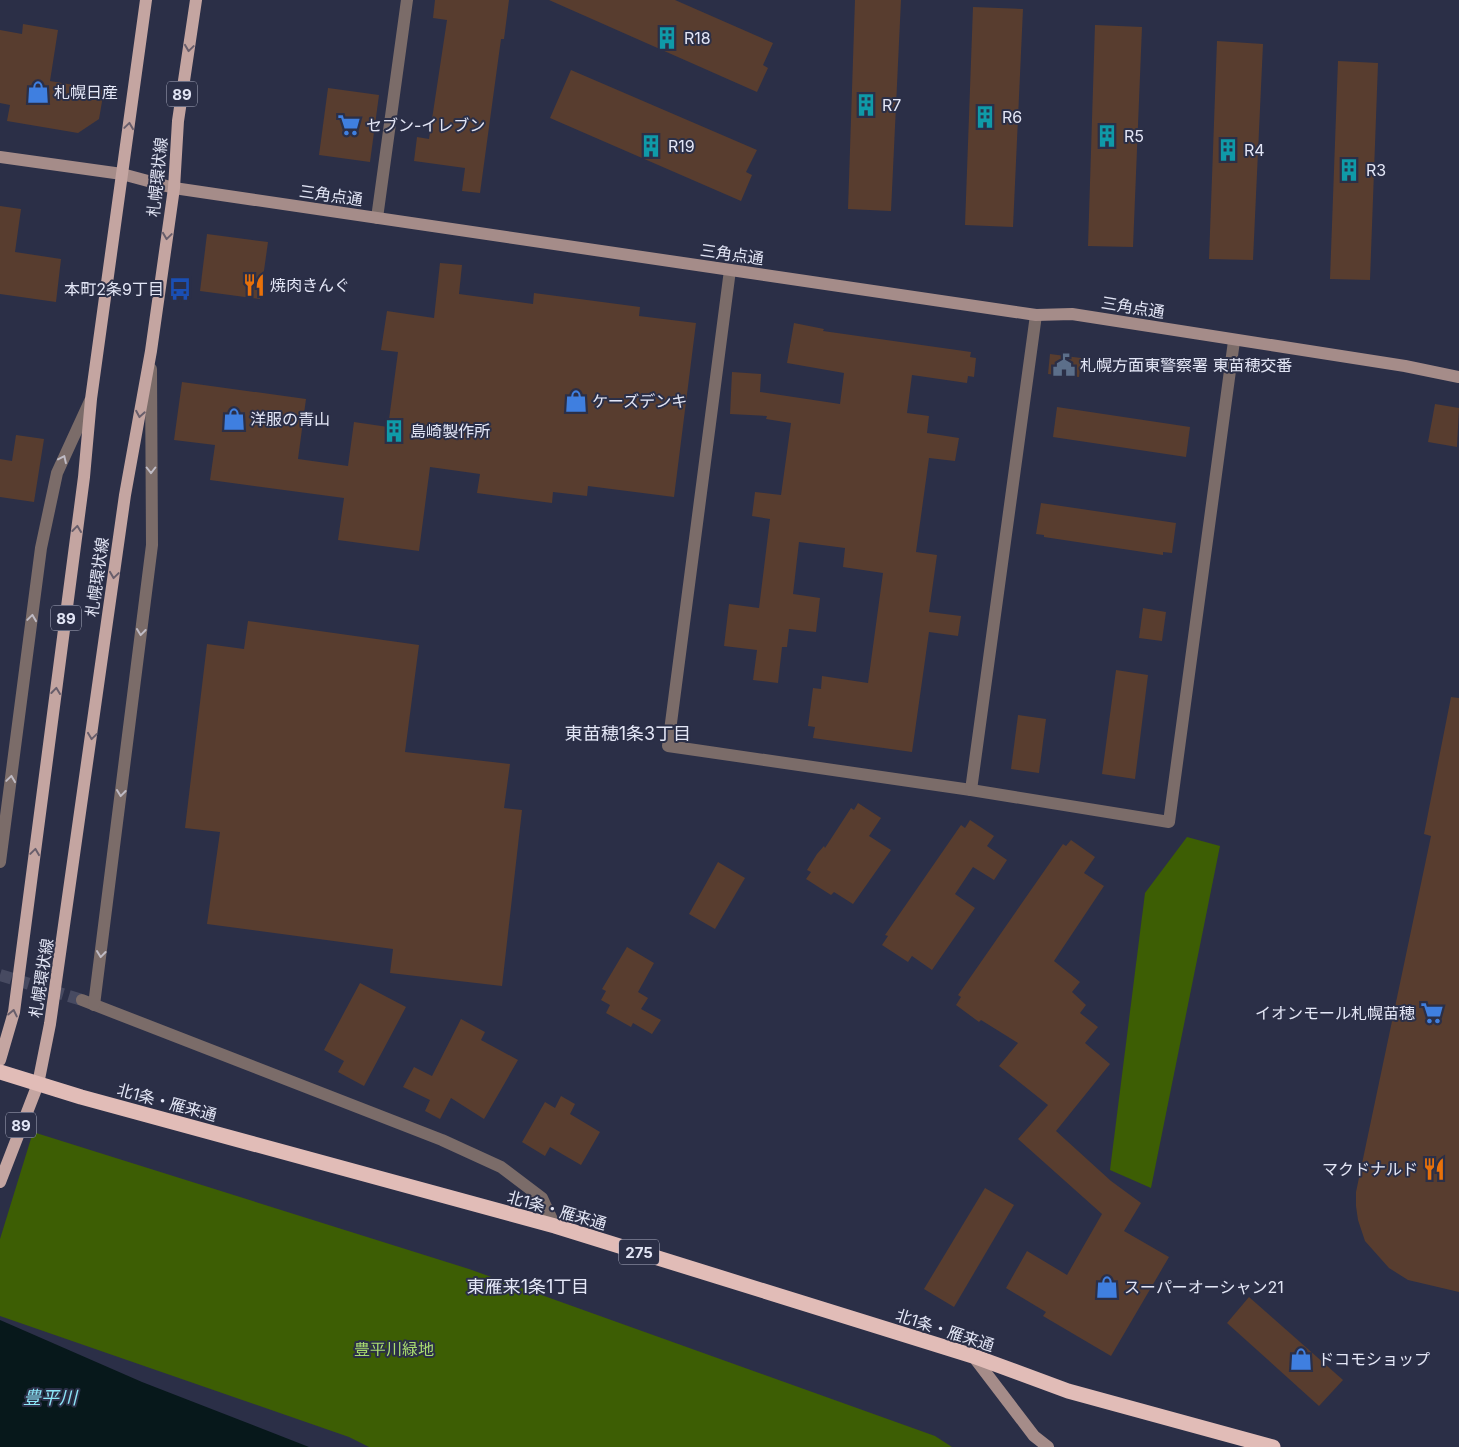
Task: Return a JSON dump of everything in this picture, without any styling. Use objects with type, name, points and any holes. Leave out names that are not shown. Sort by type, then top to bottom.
[{"type":"highway","name":"北1条・雁来通","points":[[0,1072],[555,1226],[973,1356],[1068,1391],[1273,1447]]},
{"type":"main road","name":"札幌環状線","points":[[0,1060],[15,1002],[83,487],[92,398],[146,0]]},
{"type":"main road","name":"札幌環状線","points":[[0,1182],[38,1084],[50,1024],[125,495],[151,351],[174,188],[178,121],[196,0]]},
{"type":"street","points":[[377,218],[407,0]]},
{"type":"street","name":"三角点通","points":[[0,157],[122,174],[174,188],[1036,315],[1072,314],[1405,366],[1459,377]]},
{"type":"street","points":[[730,270],[668,746],[971,790],[1169,822],[1234,340]]},
{"type":"street","points":[[971,790],[1036,315]]},
{"type":"street","points":[[94,1005],[152,545],[151,351]]},
{"type":"street","points":[[0,862],[43,541],[57,472],[92,398]]},
{"type":"street","points":[[82,1000],[432,1136],[501,1167],[542,1198],[555,1226]]},
{"type":"street","points":[[973,1356],[1034,1436],[1048,1447]]},
{"type":"green space","points":[[1187,837],[1220,846],[1151,1188],[1110,1170],[1145,893]]},
{"type":"green space","name":"豊平川緑地","points":[[33,1132],[469,1269],[935,1436],[952,1447],[369,1447],[349,1437],[0,1316],[0,1239]]},
{"type":"water","name":"豊平川","points":[[0,1320],[142,1382],[309,1447],[0,1447]]},
{"type":"building","points":[[435,0],[509,0],[504,39],[501,39],[480,193],[462,191],[465,168],[414,161],[417,137],[429,139],[447,20],[433,18]]},
{"type":"building","points":[[549,0],[675,0],[773,43],[763,65],[768,68],[757,92]]},
{"type":"building","name":"R7","points":[[855,0],[901,0],[891,211],[848,209]]},
{"type":"building","name":"R6","points":[[973,7],[1023,9],[1013,227],[965,225]]},
{"type":"building","points":[[23,24],[58,30],[50,81],[104,90],[99,119],[78,133],[7,121],[10,105],[0,103],[0,30],[22,34]]},
{"type":"building","name":"R5","points":[[1095,25],[1142,27],[1133,247],[1088,246]]},
{"type":"building","name":"R4","points":[[1217,41],[1263,44],[1253,260],[1209,259]]},
{"type":"building","name":"R3","points":[[1338,61],[1378,63],[1370,280],[1330,279]]},
{"type":"building","points":[[571,70],[757,150],[746,172],[752,175],[741,201],[550,118]]},
{"type":"building","name":"セブン-イレブン","points":[[328,88],[379,95],[370,162],[319,155]]},
{"type":"building","points":[[0,206],[21,209],[15,252],[61,259],[56,302],[0,294]]},
{"type":"building","points":[[207,234],[268,242],[260,299],[200,291]]},
{"type":"building","points":[[440,263],[462,265],[459,294],[533,304],[534,293],[640,307],[639,316],[696,323],[674,497],[588,486],[587,496],[553,492],[552,503],[477,493],[480,474],[430,467],[419,551],[338,540],[344,498],[210,480],[215,445],[174,440],[182,382],[306,399],[298,459],[348,466],[354,422],[388,427],[398,352],[381,350],[387,311],[434,318]]},
{"type":"building","points":[[794,323],[824,329],[823,331],[971,352],[970,357],[976,358],[974,377],[968,376],[967,383],[912,375],[907,413],[929,416],[927,433],[959,438],[955,461],[929,458],[916,552],[937,555],[929,612],[961,616],[958,636],[929,632],[912,752],[813,738],[815,727],[808,726],[813,688],[821,689],[822,676],[868,683],[883,573],[843,567],[845,548],[799,542],[793,594],[820,598],[816,632],[789,629],[787,647],[782,647],[778,683],[753,680],[757,650],[724,646],[729,604],[759,608],[770,519],[752,516],[755,492],[781,495],[791,423],[766,419],[767,416],[730,414],[732,372],[761,374],[760,392],[840,404],[844,373],[787,363]]},
{"type":"building","points":[[1050,354],[1081,358],[1079,377],[1048,374]]},
{"type":"building","points":[[1435,404],[1459,408],[1457,447],[1428,442]]},
{"type":"building","points":[[1057,407],[1190,427],[1186,457],[1053,437]]},
{"type":"building","points":[[16,435],[44,439],[34,502],[0,497],[0,459],[12,461]]},
{"type":"building","points":[[1041,503],[1176,523],[1172,553],[1163,552],[1163,555],[1044,537],[1044,535],[1036,534]]},
{"type":"building","points":[[1143,608],[1166,612],[1162,641],[1139,638]]},
{"type":"building","points":[[248,621],[419,645],[405,752],[510,764],[504,808],[522,810],[502,986],[390,973],[393,949],[207,924],[220,832],[185,828],[207,644],[244,649]]},
{"type":"building","points":[[1116,670],[1148,675],[1135,779],[1102,774]]},
{"type":"building","name":"イオンモール札幌苗穂","points":[[1451,697],[1459,698],[1459,1292],[1408,1280],[1389,1268],[1365,1241],[1358,1220],[1356,1206],[1356,1192],[1431,836],[1424,834]]},
{"type":"building","points":[[1018,715],[1046,719],[1039,773],[1011,769]]},
{"type":"building","points":[[858,803],[881,818],[869,836],[891,850],[853,904],[834,892],[831,895],[806,879],[811,872],[807,870],[817,854],[824,846],[825,848],[851,808],[854,810]]},
{"type":"building","points":[[970,820],[994,836],[987,846],[1007,860],[994,880],[973,867],[955,894],[975,908],[932,970],[912,956],[908,962],[882,945],[888,936],[885,935],[961,825],[965,828]]},
{"type":"building","points":[[1071,840],[1095,857],[1084,873],[1104,886],[1054,961],[1080,982],[1072,992],[1086,1005],[1080,1013],[1098,1027],[1085,1043],[1110,1064],[1056,1131],[1111,1181],[1141,1203],[1124,1231],[1169,1257],[1111,1356],[1043,1316],[1046,1312],[1006,1288],[1027,1251],[1067,1275],[1102,1214],[1018,1139],[1048,1105],[999,1066],[1018,1043],[981,1020],[979,1022],[956,1005],[961,997],[958,995],[1063,844],[1066,846]]},
{"type":"building","points":[[718,862],[745,878],[715,929],[689,914]]},
{"type":"building","points":[[627,947],[654,963],[638,992],[648,998],[641,1009],[661,1020],[652,1034],[633,1023],[631,1027],[606,1013],[610,1005],[601,1000],[606,991],[602,989]]},
{"type":"building","points":[[360,983],[406,1007],[364,1086],[338,1072],[344,1061],[324,1050]]},
{"type":"building","points":[[461,1019],[485,1032],[481,1040],[518,1060],[484,1119],[451,1098],[440,1119],[425,1111],[430,1100],[403,1087],[414,1067],[432,1076]]},
{"type":"building","points":[[561,1096],[575,1104],[570,1114],[600,1132],[581,1165],[550,1147],[545,1156],[522,1142],[545,1102],[555,1108]]},
{"type":"building","points":[[985,1188],[1014,1205],[954,1307],[924,1289]]},
{"type":"building","points":[[1249,1297],[1343,1380],[1319,1406],[1227,1323]]},
{"type":"tunnel","points":[[0,975],[82,1000]]},
{"type":"place","name":"R18","points":[[667,38]]},
{"type":"place","name":"札幌日産","points":[[38,92]]},
{"type":"place","name":"R7","points":[[866,105]]},
{"type":"place","name":"R6","points":[[985,117]]},
{"type":"place","name":"セブン-イレブン","points":[[349,125]]},
{"type":"place","name":"R5","points":[[1107,136]]},
{"type":"place","name":"R19","points":[[651,146]]},
{"type":"place","name":"R4","points":[[1228,150]]},
{"type":"place","name":"R3","points":[[1349,170]]},
{"type":"place","name":"焼肉きんぐ","points":[[254,285]]},
{"type":"place","name":"本町2条9丁目","points":[[180,289]]},
{"type":"place","name":"札幌方面東警察署 東苗穂交番","points":[[1064,365]]},
{"type":"place","name":"ケーズデンキ","points":[[576,401]]},
{"type":"place","name":"洋服の青山","points":[[234,419]]},
{"type":"place","name":"島崎製作所","points":[[394,431]]},
{"type":"place","name":"イオンモール札幌苗穂","points":[[1432,1013]]},
{"type":"place","name":"マクドナルド","points":[[1434,1169]]},
{"type":"place","name":"スーパーオーシャン21","points":[[1107,1287]]},
{"type":"place","name":"ドコモショップ","points":[[1301,1359]]},
{"type":"district","name":"東苗穂1条3丁目","points":[[628,733]]},
{"type":"district","name":"東雁来1条1丁目","points":[[528,1286]]}]
